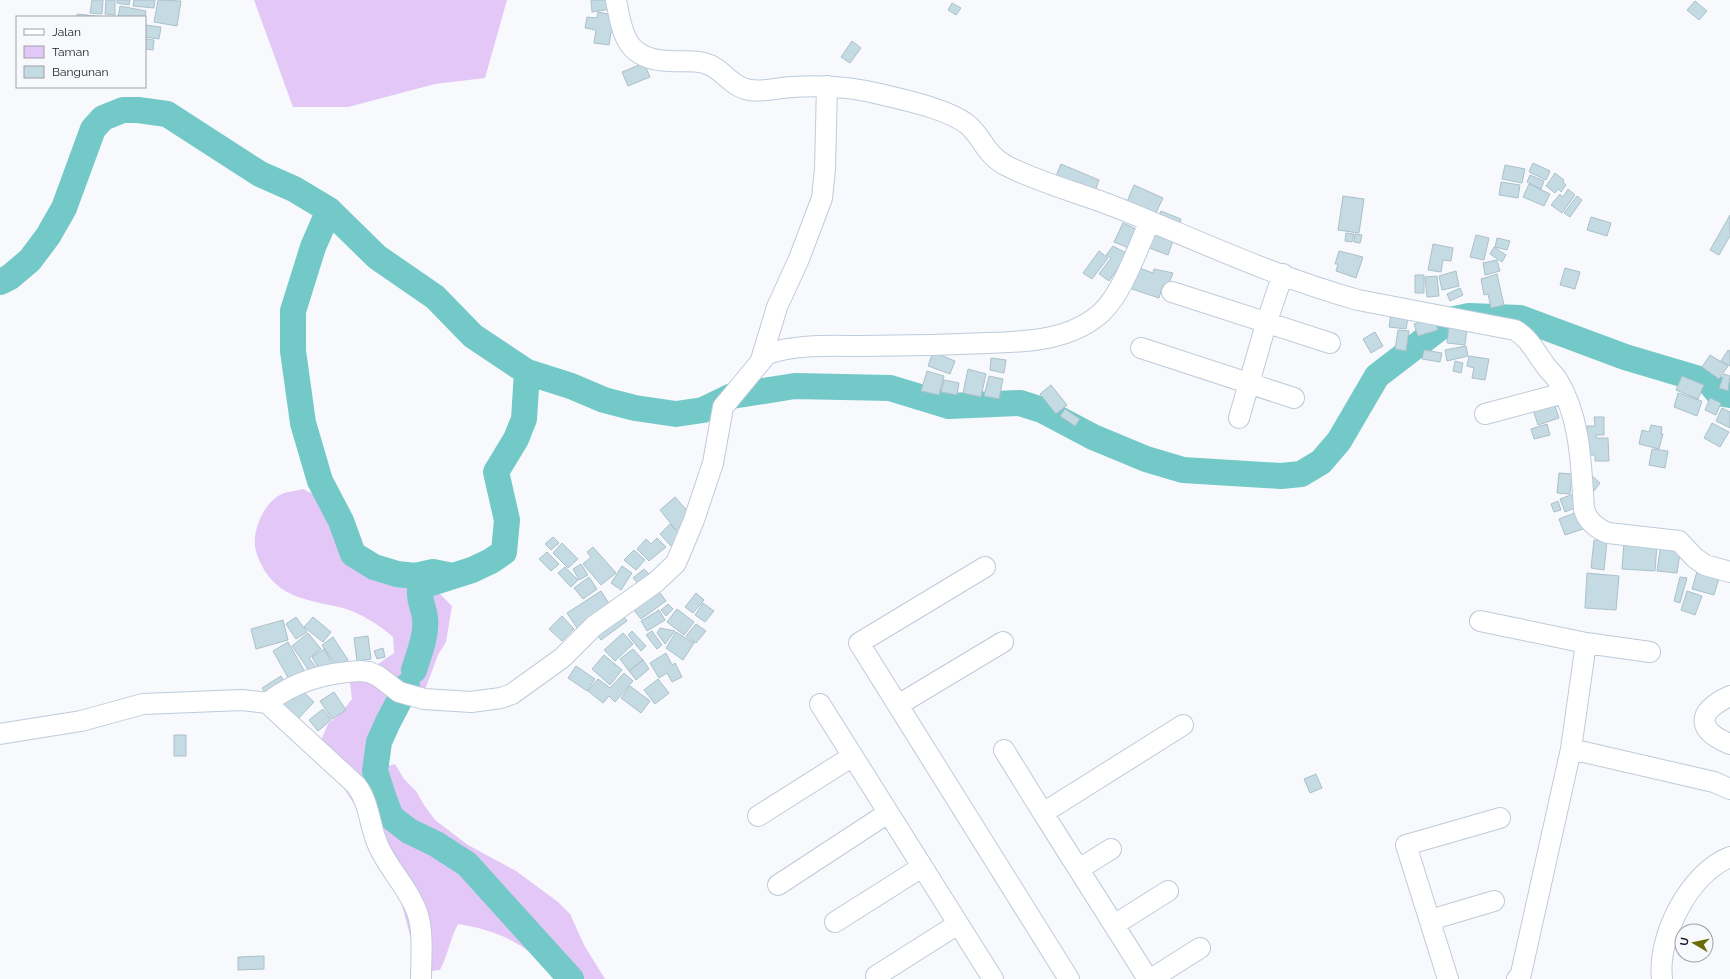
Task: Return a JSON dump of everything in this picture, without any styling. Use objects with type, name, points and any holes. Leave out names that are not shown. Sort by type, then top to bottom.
[{"type":"street","points":[[616,0],[621,24],[631,47],[650,59],[707,63],[714,66],[736,85],[752,90],[827,86],[863,90],[885,95],[954,117],[968,125],[994,158],[1005,165],[1041,180],[1104,202],[1283,274],[1358,300],[1475,324],[1515,330],[1523,335],[1558,381],[1571,409],[1579,444],[1586,517],[1600,530],[1608,533],[1679,541],[1695,558],[1705,565],[1730,572]]},
{"type":"street","points":[[761,360],[777,307],[799,259],[822,198],[825,169],[827,86]]},
{"type":"street","points":[[267,703],[279,693],[299,682],[351,672],[369,672],[378,676],[399,692],[424,699],[471,702],[501,698],[512,694],[562,658],[594,626],[661,577],[676,562],[694,520],[712,463],[725,403],[767,354],[810,347],[1005,343],[1044,338],[1078,330],[1088,324],[1108,305],[1119,288],[1150,221]]},
{"type":"street","points":[[1239,418],[1250,385],[1266,324],[1283,274]]},
{"type":"street","points":[[1172,292],[1330,344]]},
{"type":"street","points":[[1141,348],[1250,385],[1294,398]]},
{"type":"street","points":[[1485,414],[1564,393]]},
{"type":"street","points":[[985,567],[859,643],[1069,979]]},
{"type":"street","points":[[1480,621],[1586,643],[1650,652]]},
{"type":"street","points":[[898,705],[1003,642]]},
{"type":"street","points":[[1519,979],[1571,748],[1586,643]]},
{"type":"street","points":[[1730,696],[1709,709],[1704,720],[1704,725],[1710,733],[1730,744]]},
{"type":"street","points":[[0,734],[81,721],[143,704],[242,700],[267,703],[361,792],[368,810],[378,846],[404,886],[417,913],[420,932],[421,979]]},
{"type":"street","points":[[820,704],[993,979]]},
{"type":"street","points":[[1044,813],[1183,725]]},
{"type":"street","points":[[1571,748],[1714,782],[1730,789]]},
{"type":"street","points":[[1004,750],[1114,925],[1150,979],[1200,948]]},
{"type":"street","points":[[758,816],[852,756]]},
{"type":"street","points":[[778,885],[888,813]]},
{"type":"street","points":[[1448,979],[1406,845],[1500,818]]},
{"type":"street","points":[[1079,869],[1111,849]]},
{"type":"street","points":[[1662,979],[1662,953],[1676,915],[1686,896],[1708,869],[1730,857]]},
{"type":"street","points":[[835,922],[922,867]]},
{"type":"street","points":[[1114,925],[1168,891]]},
{"type":"street","points":[[1430,920],[1494,901]]},
{"type":"street","points":[[876,976],[958,924]]},
{"type":"green space","points":[[254,0],[507,0],[485,78],[435,84],[348,107],[293,107]]},
{"type":"green space","points":[[303,489],[319,497],[328,512],[340,545],[348,560],[375,581],[394,586],[412,584],[420,590],[439,593],[452,606],[446,642],[438,655],[423,695],[408,682],[404,690],[390,698],[379,711],[381,728],[375,770],[395,764],[404,779],[416,791],[435,820],[468,845],[516,871],[558,902],[570,914],[584,945],[605,979],[553,979],[535,956],[512,941],[486,930],[458,924],[440,970],[424,972],[416,958],[397,886],[373,834],[335,774],[321,740],[328,724],[341,713],[352,699],[350,683],[360,668],[378,664],[394,653],[393,637],[363,616],[343,608],[307,600],[276,585],[268,576],[257,554],[255,537],[257,527],[266,508],[278,496],[287,492]]},
{"type":"building","points":[[92,0],[103,0],[102,14],[90,13]]},
{"type":"building","points":[[106,0],[115,0],[115,15],[105,14]]},
{"type":"building","points":[[117,0],[130,0],[129,5],[117,3]]},
{"type":"building","points":[[134,0],[155,0],[154,8],[133,6]]},
{"type":"building","points":[[158,0],[181,1],[177,26],[154,22]]},
{"type":"building","points":[[591,0],[611,0],[612,9],[592,12]]},
{"type":"building","points":[[1695,1],[1707,11],[1699,20],[1687,10]]},
{"type":"building","points":[[952,3],[961,8],[956,15],[948,10]]},
{"type":"building","points":[[120,6],[146,11],[145,16],[118,16]]},
{"type":"building","points":[[598,12],[613,15],[613,32],[611,32],[609,45],[594,43],[596,30],[585,28],[587,17],[597,18]]},
{"type":"building","points":[[77,14],[96,16],[77,16]]},
{"type":"building","points":[[146,25],[161,27],[159,39],[146,37]]},
{"type":"building","points":[[146,39],[154,40],[153,50],[146,49]]},
{"type":"building","points":[[852,41],[861,48],[850,63],[841,57]]},
{"type":"building","points":[[644,63],[650,77],[628,86],[622,72]]},
{"type":"building","points":[[1533,163],[1550,171],[1546,180],[1529,172]]},
{"type":"building","points":[[1061,164],[1099,180],[1095,191],[1056,176]]},
{"type":"building","points":[[1505,165],[1525,169],[1522,183],[1502,179]]},
{"type":"building","points":[[1555,173],[1564,180],[1563,182],[1566,185],[1561,192],[1558,189],[1555,193],[1546,186]]},
{"type":"building","points":[[1530,175],[1544,181],[1541,189],[1527,182]]},
{"type":"building","points":[[1501,182],[1520,185],[1518,198],[1499,195]]},
{"type":"building","points":[[1529,184],[1550,194],[1544,206],[1523,197]]},
{"type":"building","points":[[1134,185],[1163,198],[1154,217],[1126,204]]},
{"type":"building","points":[[1568,189],[1575,195],[1562,213],[1551,205],[1560,194],[1563,197]]},
{"type":"building","points":[[1343,196],[1364,199],[1359,233],[1338,230]]},
{"type":"building","points":[[1577,196],[1582,200],[1570,217],[1564,213]]},
{"type":"building","points":[[1161,211],[1181,219],[1178,228],[1157,221]]},
{"type":"building","points":[[1730,215],[1730,236],[1719,255],[1710,250]]},
{"type":"building","points":[[1591,217],[1611,223],[1607,236],[1587,230]]},
{"type":"building","points":[[1123,223],[1144,233],[1136,251],[1114,242]]},
{"type":"building","points":[[1150,229],[1174,238],[1168,255],[1144,246]]},
{"type":"building","points":[[1346,233],[1354,234],[1352,242],[1345,241]]},
{"type":"building","points":[[1355,234],[1362,235],[1360,243],[1354,242]]},
{"type":"building","points":[[1476,235],[1489,238],[1484,260],[1470,257]]},
{"type":"building","points":[[1497,238],[1510,241],[1507,250],[1495,247]]},
{"type":"building","points":[[1433,244],[1453,248],[1451,261],[1443,260],[1441,272],[1428,270]]},
{"type":"building","points":[[1113,246],[1128,254],[1109,281],[1099,274],[1111,258],[1106,255]]},
{"type":"building","points":[[1494,247],[1506,255],[1502,262],[1490,254]]},
{"type":"building","points":[[1099,251],[1108,258],[1092,279],[1083,273]]},
{"type":"building","points":[[1339,251],[1363,257],[1356,278],[1336,271],[1338,264],[1335,264]]},
{"type":"building","points":[[1497,260],[1500,271],[1485,275],[1483,263]]},
{"type":"building","points":[[1134,266],[1153,273],[1154,269],[1173,273],[1168,286],[1163,285],[1159,298],[1126,287]]},
{"type":"building","points":[[1565,268],[1580,272],[1575,289],[1560,285]]},
{"type":"building","points":[[1456,271],[1459,286],[1442,290],[1439,276]]},
{"type":"building","points":[[1497,274],[1504,305],[1491,308],[1488,294],[1484,295],[1481,279]]},
{"type":"building","points":[[1415,275],[1424,275],[1424,293],[1415,293]]},
{"type":"building","points":[[1437,276],[1439,296],[1427,297],[1425,277]]},
{"type":"building","points":[[1460,288],[1463,295],[1450,301],[1447,294]]},
{"type":"building","points":[[1391,315],[1408,318],[1406,329],[1389,327]]},
{"type":"building","points":[[1434,317],[1438,330],[1418,336],[1414,324]]},
{"type":"building","points":[[1449,325],[1467,328],[1465,345],[1447,343]]},
{"type":"building","points":[[1398,330],[1409,331],[1406,351],[1395,349]]},
{"type":"building","points":[[1375,332],[1383,346],[1371,353],[1363,339]]},
{"type":"building","points":[[1466,346],[1468,356],[1447,361],[1445,350]]},
{"type":"building","points":[[1424,350],[1442,353],[1440,362],[1422,359]]},
{"type":"building","points":[[1728,350],[1730,351],[1730,366],[1721,361]]},
{"type":"building","points":[[933,352],[955,361],[950,374],[928,366]]},
{"type":"building","points":[[1710,355],[1728,366],[1719,379],[1702,367]]},
{"type":"building","points":[[1469,356],[1489,359],[1485,380],[1472,378],[1474,368],[1467,366]]},
{"type":"building","points":[[991,358],[1006,360],[1004,373],[990,370]]},
{"type":"building","points":[[1455,361],[1463,363],[1461,373],[1453,371]]},
{"type":"building","points":[[968,369],[986,374],[981,397],[963,393]]},
{"type":"building","points":[[927,371],[944,376],[939,395],[921,391]]},
{"type":"building","points":[[1724,374],[1730,376],[1728,391],[1719,388]]},
{"type":"building","points":[[989,376],[1003,379],[999,399],[984,396]]},
{"type":"building","points":[[1682,376],[1704,385],[1698,399],[1676,390]]},
{"type":"building","points":[[944,380],[959,383],[957,395],[941,392]]},
{"type":"building","points":[[1051,385],[1067,405],[1056,414],[1040,394]]},
{"type":"building","points":[[1678,393],[1702,401],[1697,416],[1674,407]]},
{"type":"building","points":[[1710,398],[1721,403],[1716,415],[1705,410]]},
{"type":"building","points":[[1554,403],[1559,418],[1538,425],[1533,410]]},
{"type":"building","points":[[1722,408],[1730,412],[1730,428],[1716,421]]},
{"type":"building","points":[[1065,409],[1080,419],[1075,426],[1060,416]]},
{"type":"building","points":[[1594,417],[1604,417],[1604,435],[1596,435],[1596,438],[1608,438],[1609,461],[1595,461],[1595,455],[1587,455],[1587,426],[1595,426]]},
{"type":"building","points":[[1712,423],[1729,432],[1720,447],[1704,438]]},
{"type":"building","points":[[1547,424],[1550,435],[1534,439],[1531,429]]},
{"type":"building","points":[[1651,425],[1662,427],[1661,434],[1663,434],[1659,449],[1639,444],[1642,430],[1649,432]]},
{"type":"building","points":[[1652,449],[1668,451],[1665,468],[1649,465]]},
{"type":"building","points":[[1559,473],[1572,474],[1570,494],[1557,493]]},
{"type":"building","points":[[1591,475],[1600,483],[1594,491],[1584,483]]},
{"type":"building","points":[[1576,493],[1580,506],[1565,512],[1560,499]]},
{"type":"building","points":[[675,497],[692,516],[676,530],[660,510]]},
{"type":"building","points":[[1558,501],[1561,510],[1554,512],[1551,504]]},
{"type":"building","points":[[1577,512],[1583,529],[1565,535],[1559,519]]},
{"type":"building","points":[[670,524],[681,535],[671,546],[660,534]]},
{"type":"building","points":[[553,537],[559,543],[551,550],[545,544]]},
{"type":"building","points":[[657,538],[666,547],[649,561],[637,549],[646,539],[651,544]]},
{"type":"building","points":[[1594,540],[1607,541],[1604,570],[1591,568]]},
{"type":"building","points":[[1624,542],[1657,545],[1655,571],[1622,569]]},
{"type":"building","points":[[562,543],[578,559],[568,568],[553,553]]},
{"type":"building","points":[[1661,543],[1681,546],[1677,573],[1657,571]]},
{"type":"building","points":[[593,547],[616,573],[601,585],[583,564],[591,557],[587,552]]},
{"type":"building","points":[[634,550],[645,560],[636,570],[624,560]]},
{"type":"building","points":[[547,552],[559,564],[551,571],[539,559]]},
{"type":"building","points":[[581,564],[588,575],[579,580],[573,569]]},
{"type":"building","points":[[622,566],[632,573],[621,590],[611,583]]},
{"type":"building","points":[[565,567],[578,580],[571,587],[558,573]]},
{"type":"building","points":[[1698,568],[1720,575],[1714,595],[1692,589]]},
{"type":"building","points":[[644,569],[654,579],[643,589],[633,578]]},
{"type":"building","points":[[1587,573],[1619,576],[1616,610],[1585,608]]},
{"type":"building","points":[[589,577],[597,589],[583,599],[574,588]]},
{"type":"building","points":[[1680,577],[1687,578],[1680,603],[1674,601]]},
{"type":"building","points":[[658,590],[666,601],[641,619],[629,604]]},
{"type":"building","points":[[601,591],[610,605],[577,628],[567,613]]},
{"type":"building","points":[[1687,591],[1702,596],[1695,615],[1681,610]]},
{"type":"building","points":[[696,593],[704,600],[693,613],[685,607]]},
{"type":"building","points":[[703,603],[714,611],[705,622],[695,615]]},
{"type":"building","points":[[668,604],[673,609],[666,616],[661,610]]},
{"type":"building","points":[[677,609],[694,622],[684,635],[667,622]]},
{"type":"building","points":[[619,610],[627,621],[601,640],[593,629]]},
{"type":"building","points":[[659,610],[665,620],[647,631],[641,621]]},
{"type":"building","points":[[562,616],[574,629],[562,641],[549,629]]},
{"type":"building","points":[[296,617],[307,632],[296,639],[286,624]]},
{"type":"building","points":[[313,617],[331,632],[323,642],[304,627]]},
{"type":"building","points":[[283,620],[288,640],[256,649],[251,629]]},
{"type":"building","points":[[696,624],[706,631],[696,643],[686,636]]},
{"type":"building","points":[[660,628],[675,631],[665,644],[657,633]]},
{"type":"building","points":[[632,631],[646,646],[641,651],[628,635]]},
{"type":"building","points":[[652,631],[662,645],[657,649],[646,635]]},
{"type":"building","points":[[676,632],[694,643],[683,660],[666,648]]},
{"type":"building","points":[[308,633],[321,649],[309,658],[318,670],[312,675],[292,646]]},
{"type":"building","points":[[623,633],[633,644],[615,661],[604,650]]},
{"type":"building","points":[[368,636],[371,659],[357,661],[354,638]]},
{"type":"building","points":[[333,637],[348,660],[337,667],[322,645]]},
{"type":"building","points":[[288,642],[305,672],[290,681],[273,651]]},
{"type":"building","points":[[383,648],[385,657],[377,659],[374,651]]},
{"type":"building","points":[[324,649],[334,666],[322,674],[312,657]]},
{"type":"building","points":[[633,649],[643,660],[629,671],[620,659]]},
{"type":"building","points":[[666,653],[672,665],[675,663],[682,677],[672,682],[667,673],[659,678],[650,663]]},
{"type":"building","points":[[604,655],[622,670],[610,685],[592,669]]},
{"type":"building","points":[[643,660],[649,669],[636,680],[629,671]]},
{"type":"building","points":[[576,666],[595,679],[587,691],[568,678]]},
{"type":"building","points":[[624,673],[633,681],[615,702],[609,696],[603,703],[588,691],[598,679],[610,688]]},
{"type":"building","points":[[281,676],[287,687],[269,699],[262,688]]},
{"type":"building","points":[[658,679],[669,693],[655,704],[644,690]]},
{"type":"building","points":[[296,685],[314,702],[294,723],[276,706]]},
{"type":"building","points":[[630,686],[650,701],[641,713],[621,698]]},
{"type":"building","points":[[334,692],[346,710],[332,719],[320,701]]},
{"type":"building","points":[[323,709],[331,720],[318,731],[309,720]]},
{"type":"building","points":[[174,735],[186,735],[186,756],[174,756]]},
{"type":"building","points":[[1316,774],[1322,788],[1310,793],[1304,779]]},
{"type":"building","points":[[264,956],[264,969],[238,970],[238,957]]},
{"type":"waterway","points":[[0,282],[10,277],[30,260],[48,236],[64,208],[93,129],[103,118],[123,110],[138,110],[167,114],[260,174],[294,189],[329,210],[377,257],[435,297],[473,336],[527,372],[571,386],[604,400],[635,408],[676,414],[703,410],[732,396],[795,386],[890,388],[949,406],[1020,403],[1042,410],[1093,437],[1146,459],[1183,470],[1281,476],[1301,474],[1321,462],[1339,441],[1377,376],[1450,320],[1469,316],[1520,318],[1625,357],[1709,382],[1718,393],[1730,395]]},
{"type":"waterway","points":[[329,210],[313,247],[293,311],[293,351],[303,423],[320,481],[341,521],[353,554],[374,567],[397,574],[415,576],[433,572],[453,576]]},
{"type":"waterway","points":[[414,670],[425,631],[425,618],[420,598],[420,590],[428,584],[472,570],[491,561],[504,552],[507,520],[496,472],[516,439],[524,419],[527,372]]},
{"type":"waterway","points":[[407,686],[379,742],[375,771],[391,817],[409,831],[436,844],[467,864],[571,979]]}]
